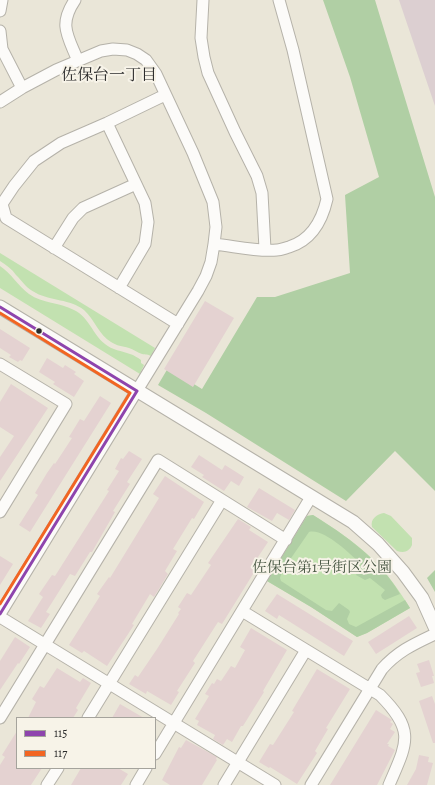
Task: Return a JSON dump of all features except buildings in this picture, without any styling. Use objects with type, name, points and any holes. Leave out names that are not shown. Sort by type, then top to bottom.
[{"type":"street","points":[[0,11],[2,0]]},
{"type":"street","points":[[75,0],[69,9],[65,20],[67,32],[78,61]]},
{"type":"street","points":[[214,244],[265,250],[278,250],[306,239],[317,227],[324,213],[327,199],[293,50],[279,0]]},
{"type":"street","points":[[199,1],[201,38],[208,73],[257,176],[262,193],[265,250]]},
{"type":"street","points":[[0,31],[1,49],[22,88]]},
{"type":"street","points":[[0,102],[22,88],[101,51],[113,49],[127,50],[137,54],[146,60],[152,67],[193,153],[210,193],[216,217],[211,262],[206,276],[0,615],[109,684],[275,785]]},
{"type":"street","points":[[165,95],[61,143],[34,161],[2,204],[6,218],[178,324]]},
{"type":"street","points":[[107,123],[145,203],[148,222],[145,244],[119,288]]},
{"type":"street","points":[[54,248],[73,218],[83,208],[136,184]]},
{"type":"street","points":[[0,307],[311,498],[353,522],[378,544],[394,561],[422,598],[435,627]]},
{"type":"street","points":[[0,364],[66,404],[0,512]]},
{"type":"street","points":[[0,718],[158,460],[286,540]]},
{"type":"street","points":[[156,752],[311,498]]},
{"type":"street","points":[[89,717],[222,500]]},
{"type":"street","points":[[242,611],[380,696],[393,708],[403,727],[405,744],[402,755],[389,785]]},
{"type":"street","points":[[311,785],[382,669],[404,648],[435,634]]},
{"type":"street","points":[[224,785],[306,650]]},
{"type":"street","points":[[47,785],[57,769]]},
{"type":"street","points":[[136,785],[145,769]]},
{"type":"shaded area","points":[[399,0],[435,0],[435,106]]},
{"type":"green space","points":[[323,0],[375,0],[435,197],[435,491],[395,451],[346,501],[206,413],[158,385],[168,368],[202,389],[257,297],[275,297],[350,273],[345,195],[379,177],[350,77]]},
{"type":"green space","points":[[0,253],[155,348],[151,356],[111,342],[103,335],[88,314],[79,306],[42,296],[30,289],[11,269],[0,261]]},
{"type":"green space","points":[[0,266],[8,272],[29,294],[40,300],[74,310],[84,317],[97,336],[105,344],[114,349],[133,355],[141,360],[141,363],[144,365],[140,374],[0,288]]},
{"type":"green space","points":[[384,513],[391,516],[412,538],[412,545],[408,551],[397,551],[372,527],[373,519],[379,514]]},
{"type":"green space","name":"佐保台第1号街区公園","points":[[313,515],[343,535],[371,557],[390,579],[410,608],[367,633],[357,637],[267,581],[307,516]]},
{"type":"green space","points":[[313,515],[361,549],[392,581],[400,594],[385,600],[382,598],[381,595],[385,590],[370,578],[365,580],[356,575],[361,564],[344,548],[322,534],[315,532],[309,532],[287,564],[280,560],[307,516]]},
{"type":"green space","points":[[277,565],[283,569],[280,578],[281,581],[326,610],[332,611],[339,603],[349,610],[350,612],[347,619],[349,624],[356,627],[405,600],[410,608],[367,633],[357,637],[267,581]]},
{"type":"green space","points":[[435,570],[435,592],[427,578]]},
{"type":"transit line","name":"115","points":[[0,307],[137,391],[0,614]]},
{"type":"transit line","name":"117","points":[[0,313],[130,393],[0,604]]},
{"type":"district","name":"佐保台一丁目","points":[[109,76]]}]
